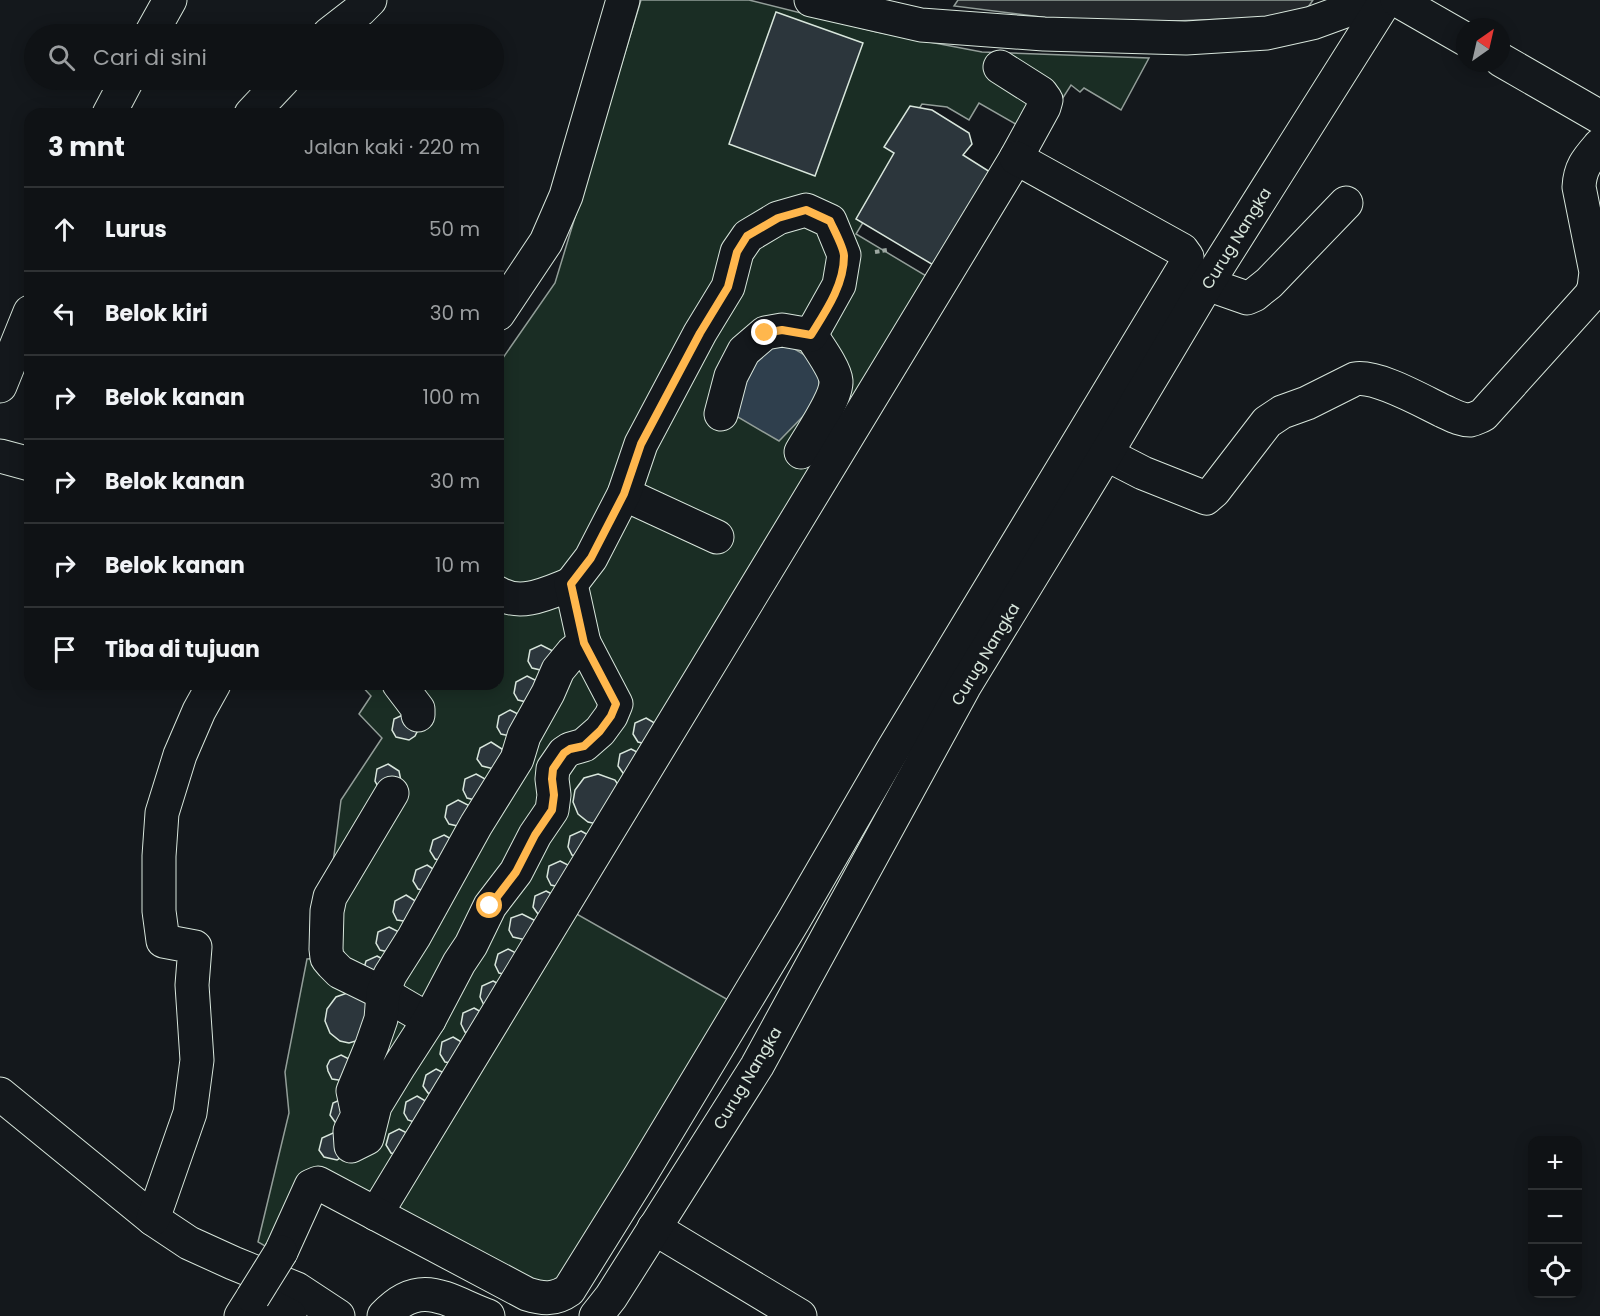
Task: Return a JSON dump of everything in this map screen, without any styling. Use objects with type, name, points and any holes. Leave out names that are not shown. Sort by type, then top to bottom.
[{"type":"street","points":[[157,24],[170,0]]},
{"type":"street","points":[[342,24],[370,0]]},
{"type":"street","points":[[507,280],[546,242],[566,196],[623,0]]},
{"type":"street","points":[[811,0],[921,25],[1044,34],[1186,38],[1267,33],[1312,23],[1375,0]]},
{"type":"street","name":"Curug Nangka","points":[[596,1316],[611,1297],[758,1066],[964,687],[1207,284],[1386,0]]},
{"type":"street","points":[[1398,0],[1456,34]]},
{"type":"street","points":[[1510,65],[1600,117]]},
{"type":"street","points":[[376,1214],[542,945],[1016,158],[1044,107],[1046,100],[1041,93],[1000,67]]},
{"type":"street","points":[[111,108],[121,90]]},
{"type":"street","points":[[257,108],[274,90]]},
{"type":"street","points":[[1106,454],[1143,473],[1206,498],[1214,491],[1267,422],[1282,412],[1307,403],[1355,379],[1362,378],[1386,384],[1457,418],[1470,420],[1483,415],[1594,288],[1596,272],[1579,187],[1581,171],[1600,145]]},
{"type":"street","points":[[290,1316],[247,1306],[281,1252],[311,1186],[318,1183],[527,1294],[542,1298],[556,1298],[568,1290],[794,921],[898,741],[1185,266],[1187,257],[1182,250],[1016,158]]},
{"type":"street","points":[[1207,284],[1247,298],[1254,296],[1346,202]]},
{"type":"street","points":[[504,596],[527,599],[571,584],[591,558],[624,494],[641,444],[700,333],[728,287],[737,252],[747,236],[778,218],[806,210],[830,221],[844,255],[839,285],[811,335]]},
{"type":"street","points":[[0,386],[24,327]]},
{"type":"street","points":[[721,414],[731,376],[744,351],[765,333],[782,330],[811,335],[830,364],[836,381],[831,400],[801,452]]},
{"type":"street","points":[[0,456],[24,462]]},
{"type":"street","points":[[624,494],[717,537]]},
{"type":"street","points":[[330,1189],[360,1127],[429,1020],[490,906],[516,872],[535,835],[552,810],[553,769],[564,753],[584,746],[600,731],[611,716],[616,704],[584,643],[571,584]]},
{"type":"street","points":[[360,1127],[353,1091],[381,1018],[383,993],[390,975],[414,937],[476,825],[517,759],[524,736],[558,670],[584,643]]},
{"type":"street","points":[[153,1219],[190,1113],[197,1060],[192,985],[195,947],[163,941],[159,911],[162,813],[180,755],[211,690]]},
{"type":"street","points":[[404,690],[418,709],[418,715]]},
{"type":"street","points":[[392,792],[330,897],[327,911],[327,958],[340,972],[383,993],[429,1020]]},
{"type":"street","points":[[0,1094],[153,1219],[189,1243],[297,1289],[338,1316]]},
{"type":"street","points":[[654,1228],[800,1316]]},
{"type":"street","points":[[384,1316],[404,1298],[422,1294],[443,1297],[488,1316]]},
{"type":"green space","points":[[641,0],[749,0],[877,32],[982,52],[1149,58],[1121,110],[1084,88],[1080,92],[1071,85],[1038,137],[979,103],[969,120],[947,107],[922,104],[893,148],[904,155],[856,234],[948,289],[573,912],[753,1014],[560,1307],[314,1183],[272,1250],[258,1242],[289,1113],[285,1072],[307,959],[321,958],[341,800],[382,738],[359,714],[371,696],[366,690],[504,690],[504,356],[555,283]]},
{"type":"shaded area","points":[[958,0],[1313,0],[1302,16],[1096,24],[954,6]]},
{"type":"water","points":[[788,345],[813,360],[819,375],[819,392],[812,407],[779,441],[736,416],[750,363],[770,346]]},
{"type":"building","points":[[776,12],[863,43],[815,176],[729,144]]},
{"type":"building","points":[[910,106],[932,110],[969,133],[972,144],[963,155],[998,177],[940,269],[856,219],[894,153],[884,147]]},
{"type":"building","points":[[541,645],[553,651],[545,671],[532,668],[528,661],[530,650]]},
{"type":"building","points":[[527,676],[539,682],[531,703],[518,700],[514,693],[516,682]]},
{"type":"building","points":[[510,710],[522,716],[514,737],[501,734],[497,727],[499,716]]},
{"type":"building","points":[[405,714],[418,730],[409,740],[396,737],[392,730],[394,719]]},
{"type":"building","points":[[646,718],[658,725],[650,745],[638,742],[633,734],[635,723]]},
{"type":"building","points":[[491,742],[502,749],[504,759],[494,769],[482,766],[477,759],[480,748]]},
{"type":"building","points":[[631,749],[643,755],[635,776],[623,773],[618,766],[620,754]]},
{"type":"building","points":[[388,764],[399,771],[401,781],[379,788],[375,781],[377,769]]},
{"type":"building","points":[[476,774],[487,780],[479,801],[467,798],[463,790],[465,779]]},
{"type":"building","points":[[598,774],[615,780],[623,792],[597,824],[588,822],[578,814],[573,802],[575,790],[584,778]]},
{"type":"building","points":[[458,800],[470,806],[462,827],[449,824],[445,817],[447,806]]},
{"type":"building","points":[[581,831],[592,837],[585,858],[572,855],[568,847],[570,836]]},
{"type":"building","points":[[444,835],[455,841],[447,862],[435,859],[430,851],[433,840]]},
{"type":"building","points":[[560,861],[572,867],[564,888],[551,885],[547,877],[549,866]]},
{"type":"building","points":[[427,865],[438,872],[430,892],[418,889],[413,881],[416,870]]},
{"type":"building","points":[[546,891],[558,897],[550,917],[538,914],[533,907],[535,896]]},
{"type":"building","points":[[406,895],[417,902],[410,922],[397,920],[393,912],[395,901]]},
{"type":"building","points":[[522,914],[534,920],[536,930],[526,940],[513,937],[509,930],[511,918]]},
{"type":"building","points":[[389,927],[401,933],[393,953],[380,950],[376,943],[378,932]]},
{"type":"building","points":[[508,949],[520,955],[512,976],[499,973],[495,965],[498,954]]},
{"type":"building","points":[[377,956],[388,962],[380,983],[363,972],[366,961]]},
{"type":"building","points":[[493,981],[505,987],[497,1008],[484,1005],[480,997],[482,986]]},
{"type":"building","points":[[350,992],[368,999],[366,1038],[349,1043],[340,1041],[330,1033],[325,1021],[327,1009],[336,997]]},
{"type":"building","points":[[474,1008],[485,1014],[477,1035],[465,1032],[461,1024],[463,1013]]},
{"type":"building","points":[[453,1037],[465,1044],[457,1064],[445,1062],[440,1054],[442,1042]]},
{"type":"building","points":[[341,1055],[353,1061],[345,1081],[332,1079],[327,1066],[330,1060]]},
{"type":"building","points":[[436,1069],[448,1075],[440,1096],[428,1093],[423,1086],[426,1075]]},
{"type":"building","points":[[417,1096],[429,1103],[420,1124],[408,1120],[404,1113],[406,1102]]},
{"type":"building","points":[[344,1098],[347,1125],[335,1122],[330,1115],[333,1103]]},
{"type":"building","points":[[399,1129],[411,1135],[403,1156],[391,1153],[386,1145],[389,1134]]},
{"type":"building","points":[[333,1133],[345,1139],[343,1156],[337,1160],[324,1157],[319,1150],[322,1138]]},
{"type":"route","points":[[490,906],[516,872],[535,835],[552,810],[553,769],[564,753],[584,746],[600,731],[611,716],[616,704],[584,643],[571,584],[591,558],[624,494],[641,444],[700,333],[728,287],[737,252],[747,236],[778,218],[806,210],[830,221],[844,255],[839,285],[811,335],[782,330],[765,333]]}]
